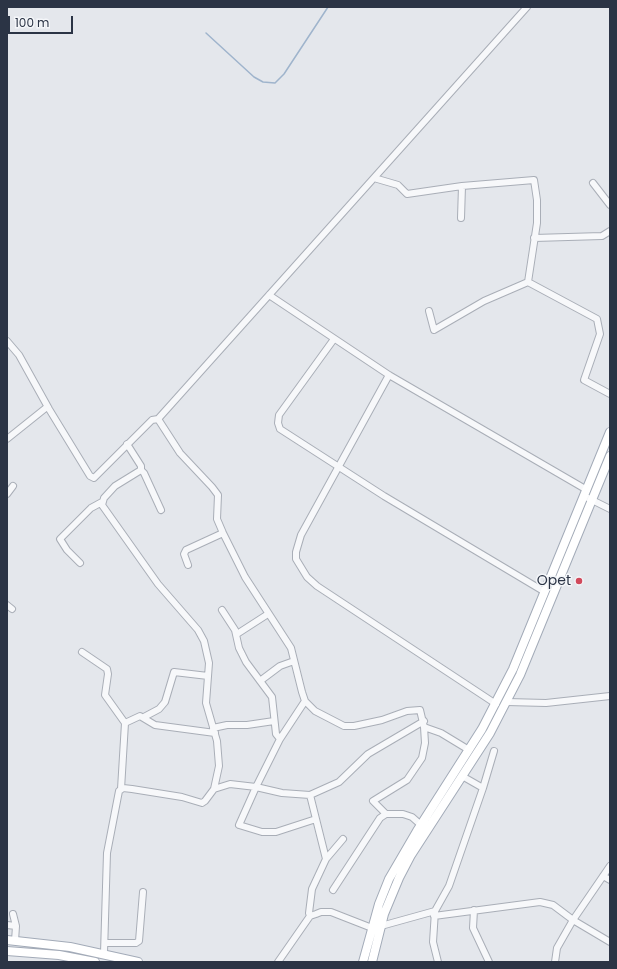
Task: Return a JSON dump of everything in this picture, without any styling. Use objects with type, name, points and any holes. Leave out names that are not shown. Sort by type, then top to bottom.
[{"type":"main road","points":[[363,962],[379,904],[389,879],[421,825],[469,750],[496,704],[513,669],[586,494],[610,432]]},
{"type":"main road","points":[[372,962],[390,898],[411,855],[462,776],[507,702],[526,661],[610,456]]},
{"type":"main road","points":[[11,940],[70,947],[104,953],[138,962]]},
{"type":"main road","points":[[7,951],[59,955],[95,962]]},
{"type":"street","points":[[7,341],[19,355],[48,407],[90,476],[94,478],[152,420],[158,419],[526,7]]},
{"type":"street","points":[[374,178],[398,185],[407,194],[462,186],[534,180],[537,200],[528,282]]},
{"type":"street","points":[[593,183],[610,205]]},
{"type":"street","points":[[461,218],[462,186]]},
{"type":"street","points":[[534,238],[602,236],[610,231]]},
{"type":"street","points":[[429,311],[434,330],[484,301],[528,282]]},
{"type":"street","points":[[528,282],[597,319],[600,334],[584,380],[610,394]]},
{"type":"street","points":[[268,296],[389,375],[586,494],[592,500],[610,509]]},
{"type":"street","points":[[334,339],[279,415],[278,424],[280,429],[337,467],[545,592]]},
{"type":"street","points":[[389,375],[337,467],[301,536],[296,552],[296,559],[300,567],[317,586],[496,704]]},
{"type":"street","points":[[7,439],[48,407]]},
{"type":"street","points":[[158,419],[180,454],[218,495],[217,519],[245,577],[291,648],[305,701],[315,711],[344,726],[354,726],[382,720],[406,711],[420,710],[424,724],[425,743],[422,758],[416,770],[401,785],[385,792],[373,801],[386,814]]},
{"type":"street","points":[[127,444],[141,466],[141,470],[144,473],[160,510]]},
{"type":"street","points":[[80,563],[67,550],[60,539],[92,508],[102,502],[115,486],[141,470]]},
{"type":"street","points":[[7,494],[13,486]]},
{"type":"street","points":[[102,502],[103,507],[136,550],[158,584],[201,635],[207,652],[208,676],[206,702],[214,731],[220,762],[214,789],[206,801],[202,803],[175,796],[132,789],[121,789]]},
{"type":"street","points":[[188,565],[184,554],[186,550],[223,533]]},
{"type":"street","points":[[222,610],[237,634],[243,657],[272,697],[276,734],[280,739]]},
{"type":"street","points":[[237,634],[268,614]]},
{"type":"street","points":[[82,652],[107,669],[108,674],[105,695],[125,723],[121,789],[118,793],[107,853],[104,953]]},
{"type":"street","points":[[260,681],[280,666],[294,661]]},
{"type":"street","points":[[144,717],[159,709],[165,702],[174,672],[208,676]]},
{"type":"street","points":[[507,702],[546,703],[610,696]]},
{"type":"street","points":[[305,701],[280,739],[239,825],[271,833],[316,819]]},
{"type":"street","points":[[125,723],[138,716],[144,717],[155,726],[214,731],[227,725],[247,725],[274,722]]},
{"type":"street","points":[[424,724],[469,750]]},
{"type":"street","points":[[214,789],[235,784],[282,793],[310,795],[339,782],[368,754],[424,724]]},
{"type":"street","points":[[438,962],[432,942],[435,914],[449,886],[483,788],[494,751]]},
{"type":"street","points":[[462,776],[483,788]]},
{"type":"street","points":[[310,795],[326,859]]},
{"type":"street","points":[[334,890],[380,818],[386,814],[403,814],[412,817],[421,825]]},
{"type":"street","points":[[310,916],[309,913],[312,889],[326,859],[344,839]]},
{"type":"street","points":[[555,962],[557,948],[573,920],[610,866]]},
{"type":"street","points":[[603,876],[610,880]]},
{"type":"street","points":[[104,943],[136,943],[139,941],[143,892]]},
{"type":"street","points":[[381,926],[435,914],[543,902],[557,908],[573,920],[610,942]]},
{"type":"street","points":[[474,910],[473,928],[489,962]]},
{"type":"street","points":[[278,962],[310,916],[326,911],[372,928]]},
{"type":"street","points":[[11,940],[16,926],[13,914]]},
{"type":"street","points":[[7,925],[16,926]]},
{"type":"waterway","points":[[206,33],[254,77],[263,82],[275,83],[284,74],[328,7]]},
{"type":"place","name":"Opet","points":[[579,581]]}]
